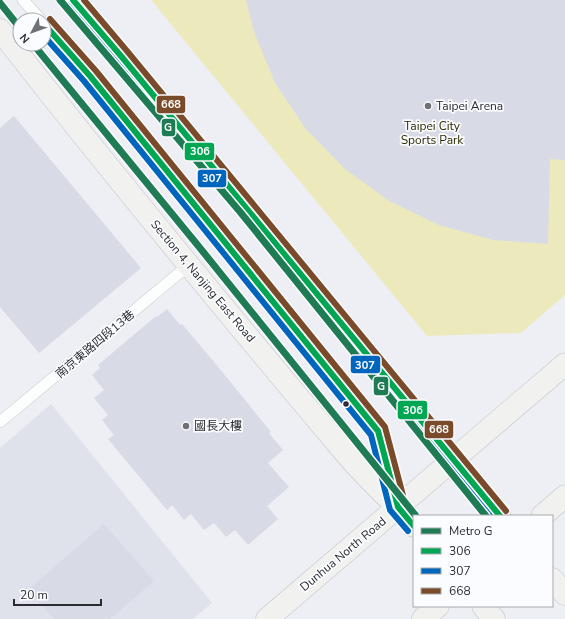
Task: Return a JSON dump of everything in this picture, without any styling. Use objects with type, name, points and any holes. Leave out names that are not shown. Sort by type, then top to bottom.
[{"type":"main road","points":[[73,0],[121,56],[499,515]]},
{"type":"main road","name":"Section 4, Nanjing East Road","points":[[0,30],[61,109],[348,456],[413,525]]},
{"type":"main road","name":"Dunhua North Road","points":[[267,619],[565,364]]},
{"type":"main road","points":[[543,515],[565,496]]},
{"type":"main road","points":[[553,579],[565,594]]},
{"type":"main road","points":[[423,619],[437,607]]},
{"type":"main road","points":[[484,607],[494,619]]},
{"type":"lane","points":[[23,0],[34,12]]},
{"type":"lane","points":[[52,33],[90,76],[378,431],[398,508]]},
{"type":"lane","name":"南京東路四段13巷","points":[[0,422],[189,265]]},
{"type":"shaded area","points":[[51,404],[212,603],[193,619],[0,619],[0,448]]},
{"type":"green space","name":"Taipei City Sports Park","points":[[151,0],[565,0],[565,295],[521,333],[427,336]]},
{"type":"building","name":"Taipei City Sports Park","points":[[246,0],[565,0],[565,160],[550,159],[548,244],[493,240],[439,225],[389,201],[345,169],[306,129],[275,83],[254,32]]},
{"type":"building","points":[[14,116],[141,268],[39,353],[0,307],[0,128]]},
{"type":"building","name":"國長大樓","points":[[167,309],[180,325],[182,324],[215,363],[271,432],[269,433],[283,450],[268,463],[289,487],[267,506],[278,519],[248,545],[235,530],[226,537],[214,523],[204,530],[191,514],[184,520],[172,505],[167,510],[108,439],[114,435],[102,420],[108,415],[94,398],[104,390],[92,375],[100,368],[98,365],[156,316],[157,317]]},
{"type":"building","points":[[104,524],[154,581],[110,619],[54,619],[28,590]]},
{"type":"metro line","name":"G","points":[[60,0],[241,213],[485,515]]},
{"type":"metro line","name":"G","points":[[0,3],[12,18]]},
{"type":"metro line","name":"G","points":[[40,52],[415,515]]},
{"type":"transit line","name":"306","points":[[73,0],[121,56],[499,515]]},
{"type":"transit line","name":"668","points":[[84,0],[506,511]]},
{"type":"transit line","name":"307","points":[[67,5],[115,61],[489,515]]},
{"type":"transit line","name":"668","points":[[52,21],[96,71],[385,427],[405,503],[415,515]]},
{"type":"transit line","name":"306","points":[[52,33],[90,76],[378,431],[398,507],[413,525]]},
{"type":"transit line","name":"307","points":[[52,45],[84,81],[371,435],[390,510],[408,531]]},
{"type":"place","name":"Taipei Arena","points":[[428,106]]},
{"type":"place","name":"國長大樓","points":[[186,426]]}]
